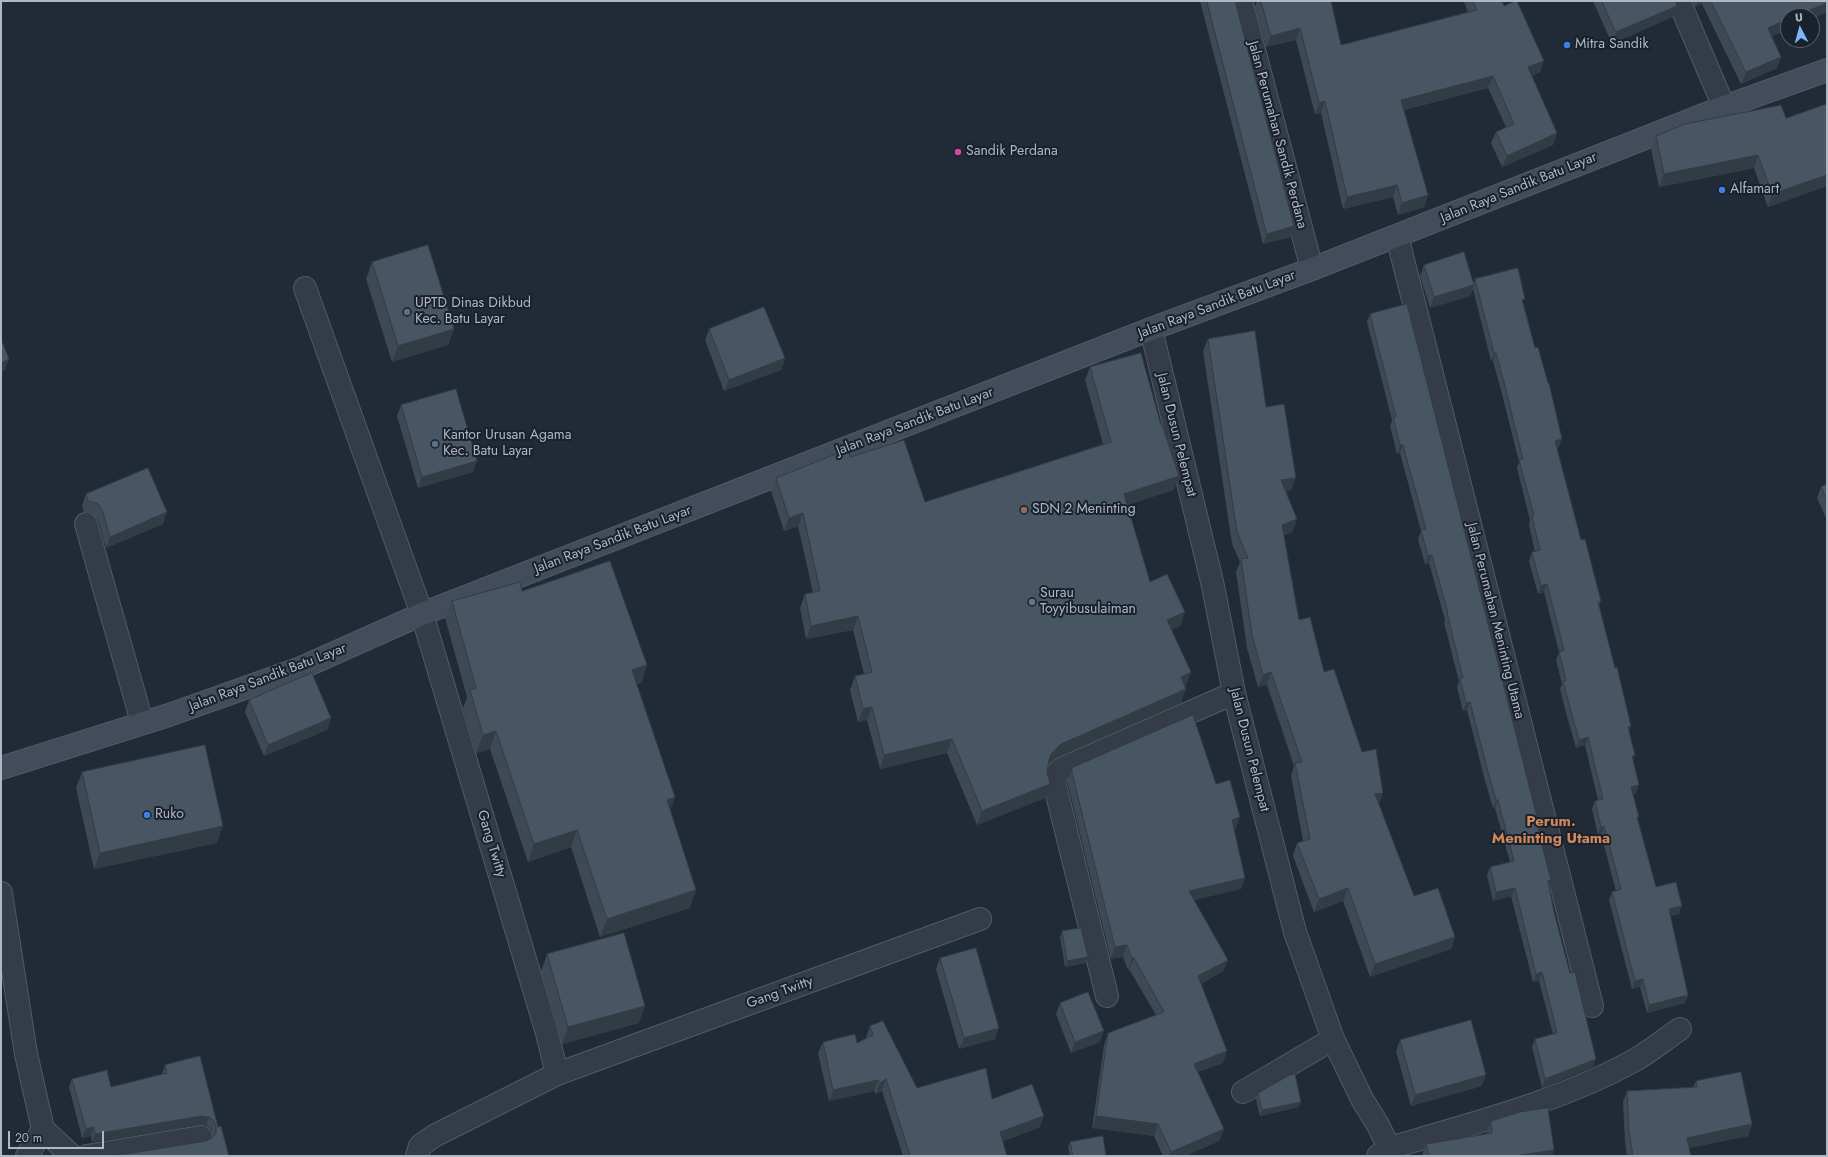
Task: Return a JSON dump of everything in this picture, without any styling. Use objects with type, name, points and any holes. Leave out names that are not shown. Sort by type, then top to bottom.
[{"type":"main road","name":"Jalan Raya Sandik Batu Layar","points":[[1,768],[142,722],[169,715],[301,668],[422,614],[1151,329],[1397,236],[1724,107],[1827,70]]},
{"type":"street","name":"Jalan Perumahan Sandik Perdana","points":[[1241,1],[1312,269]]},
{"type":"street","points":[[1679,1],[1724,107]]},
{"type":"street","name":"Jalan Perumahan Meninting Utama","points":[[1397,236],[1592,1006]]},
{"type":"street","name":"Gang Twitty","points":[[306,288],[422,614],[547,1033],[557,1074]]},
{"type":"street","name":"Jalan Dusun Pelempat","points":[[1151,329],[1213,586],[1234,692],[1295,932],[1332,1039],[1387,1153]]},
{"type":"street","points":[[86,524],[142,722]]},
{"type":"street","points":[[1107,996],[1055,786],[1056,775],[1061,769],[1234,692]]},
{"type":"street","points":[[1,893],[26,1054],[43,1129],[72,1156]]},
{"type":"street","name":"Gang Twitty","points":[[417,1156],[420,1146],[434,1136],[557,1074],[980,919]]},
{"type":"street","points":[[1387,1153],[1529,1106],[1582,1086],[1636,1059],[1680,1029]]},
{"type":"street","points":[[1243,1092],[1332,1039]]},
{"type":"street","points":[[28,1156],[43,1129]]},
{"type":"street","points":[[88,1156],[201,1137]]},
{"type":"building","points":[[1207,1],[1235,1],[1294,226],[1267,234]]},
{"type":"building","points":[[1261,1],[1331,1],[1341,45],[1477,10],[1473,1],[1502,1],[1504,6],[1517,1],[1544,61],[1528,67],[1557,133],[1507,156],[1496,132],[1514,124],[1493,76],[1401,100],[1428,195],[1402,203],[1397,185],[1347,197],[1325,101],[1319,103],[1300,28],[1271,36]]},
{"type":"building","points":[[1602,1],[1675,1],[1677,6],[1616,32]]},
{"type":"building","points":[[1711,1],[1827,1],[1827,3],[1815,8],[1780,8],[1780,23],[1768,28],[1781,57],[1746,72]]},
{"type":"building","points":[[1827,104],[1827,175],[1772,194],[1758,155],[1664,174],[1656,136],[1685,124],[1781,105],[1786,118]]},
{"type":"building","name":"UPTD Dinas Dikbud Kec. Batu Layar","points":[[428,245],[454,329],[398,346],[372,262]]},
{"type":"building","points":[[1464,252],[1474,285],[1434,297],[1424,265]]},
{"type":"building","points":[[1518,268],[1525,299],[1522,300],[1535,348],[1538,347],[1549,383],[1562,439],[1555,441],[1581,540],[1585,539],[1601,601],[1598,602],[1615,668],[1617,667],[1631,726],[1628,727],[1635,755],[1632,756],[1639,785],[1631,787],[1639,817],[1637,817],[1656,887],[1676,882],[1682,906],[1669,909],[1688,995],[1649,1005],[1643,979],[1635,981],[1612,892],[1621,889],[1604,826],[1601,827],[1595,801],[1603,799],[1588,737],[1579,740],[1563,681],[1566,680],[1559,652],[1564,650],[1547,584],[1541,586],[1532,552],[1540,550],[1532,517],[1534,516],[1519,460],[1523,459],[1504,382],[1496,353],[1494,353],[1475,279]]},
{"type":"building","points":[[1407,304],[1540,829],[1538,830],[1551,880],[1548,881],[1554,912],[1570,973],[1575,972],[1596,1059],[1545,1079],[1535,1039],[1557,1033],[1542,972],[1536,974],[1515,888],[1496,892],[1490,867],[1514,861],[1498,800],[1496,800],[1487,768],[1470,702],[1466,703],[1460,678],[1463,678],[1448,613],[1432,555],[1428,556],[1421,530],[1426,529],[1403,445],[1400,445],[1393,417],[1396,417],[1370,314]]},
{"type":"building","points":[[764,307],[785,358],[729,380],[709,329]]},
{"type":"building","points":[[1255,331],[1266,407],[1284,404],[1296,478],[1281,480],[1297,519],[1282,525],[1299,620],[1310,617],[1324,672],[1334,669],[1362,752],[1376,749],[1383,793],[1375,794],[1414,896],[1438,888],[1455,937],[1375,964],[1348,888],[1319,899],[1297,843],[1310,839],[1295,763],[1302,762],[1271,672],[1263,675],[1252,635],[1241,559],[1248,558],[1237,532],[1208,339]]},
{"type":"building","points":[[1,339],[9,359],[1,363]]},
{"type":"building","points":[[1141,353],[1161,425],[1179,476],[1124,494],[1150,582],[1167,574],[1185,612],[1167,620],[1191,672],[1181,677],[1186,689],[1061,744],[1051,754],[1049,760],[1047,772],[1050,784],[982,811],[952,739],[884,755],[872,707],[863,709],[855,676],[872,672],[858,616],[811,626],[805,594],[820,591],[803,513],[789,518],[776,478],[848,449],[850,457],[904,440],[925,502],[1111,442],[1090,367]]},
{"type":"building","name":"Kantor Urusan Agama Kec. Batu Layar","points":[[456,389],[477,461],[422,477],[401,405]]},
{"type":"building","points":[[148,468],[167,512],[110,537],[102,509],[98,504],[88,501],[86,494]]},
{"type":"building","points":[[1827,484],[1827,500],[1821,487]]},
{"type":"building","points":[[610,561],[647,665],[632,670],[675,797],[667,800],[696,890],[607,919],[577,830],[534,844],[496,731],[483,735],[470,690],[476,688],[452,601],[520,582],[522,591]]},
{"type":"building","points":[[312,673],[331,718],[268,745],[249,700]]},
{"type":"building","points":[[1193,715],[1216,784],[1230,780],[1240,817],[1232,820],[1245,878],[1189,891],[1228,960],[1198,976],[1227,1051],[1194,1064],[1224,1129],[1171,1152],[1158,1124],[1096,1116],[1108,1033],[1164,1012],[1134,958],[1132,958],[1127,945],[1115,947],[1072,768]]},
{"type":"building","name":"Ruko","points":[[205,745],[223,826],[100,853],[82,772]]},
{"type":"building","points":[[1081,928],[1088,957],[1067,961],[1062,931]]},
{"type":"building","points":[[624,933],[645,1006],[568,1027],[547,954]]},
{"type":"building","points":[[976,948],[999,1028],[964,1038],[940,958]]},
{"type":"building","points":[[1088,992],[1104,1031],[1075,1042],[1060,1003]]},
{"type":"building","points":[[1471,1020],[1486,1075],[1415,1095],[1400,1040]]},
{"type":"building","points":[[883,1021],[917,1088],[986,1068],[992,1099],[1032,1084],[1044,1116],[1000,1132],[1007,1156],[910,1156],[886,1079],[880,1083],[878,1080],[833,1090],[823,1042],[855,1034],[857,1043],[873,1035],[870,1026]]},
{"type":"building","points":[[200,1056],[218,1127],[221,1126],[229,1156],[114,1156],[206,1141],[212,1138],[216,1133],[214,1121],[209,1117],[202,1116],[95,1134],[94,1127],[86,1129],[72,1079],[107,1070],[111,1087],[167,1073],[165,1065]]},
{"type":"building","points":[[1741,1072],[1752,1124],[1687,1138],[1691,1156],[1633,1156],[1629,1131],[1627,1091],[1697,1087],[1696,1081]]},
{"type":"building","points":[[1295,1074],[1301,1102],[1262,1110],[1258,1093],[1288,1076]]},
{"type":"building","points":[[1548,1108],[1554,1150],[1514,1156],[1429,1156],[1426,1144],[1492,1133],[1491,1121],[1520,1112]]},
{"type":"building","points":[[1103,1136],[1106,1156],[1073,1156],[1070,1142]]},
{"type":"place","name":"Mitra Sandik","points":[[1567,45]]},
{"type":"place","name":"Sandik Perdana","points":[[958,152]]},
{"type":"place","name":"Alfamart","points":[[1722,190]]},
{"type":"place","name":"UPTD Dinas Dikbud Kec. Batu Layar","points":[[407,312]]},
{"type":"place","name":"Kantor Urusan Agama Kec. Batu Layar","points":[[435,444]]},
{"type":"place","name":"SDN 2 Meninting","points":[[1024,510]]},
{"type":"place","name":"Surau Toyyibusulaiman","points":[[1032,602]]},
{"type":"place","name":"Ruko","points":[[147,815]]},
{"type":"district","name":"Perum. Meninting Utama","points":[[1551,830]]}]
